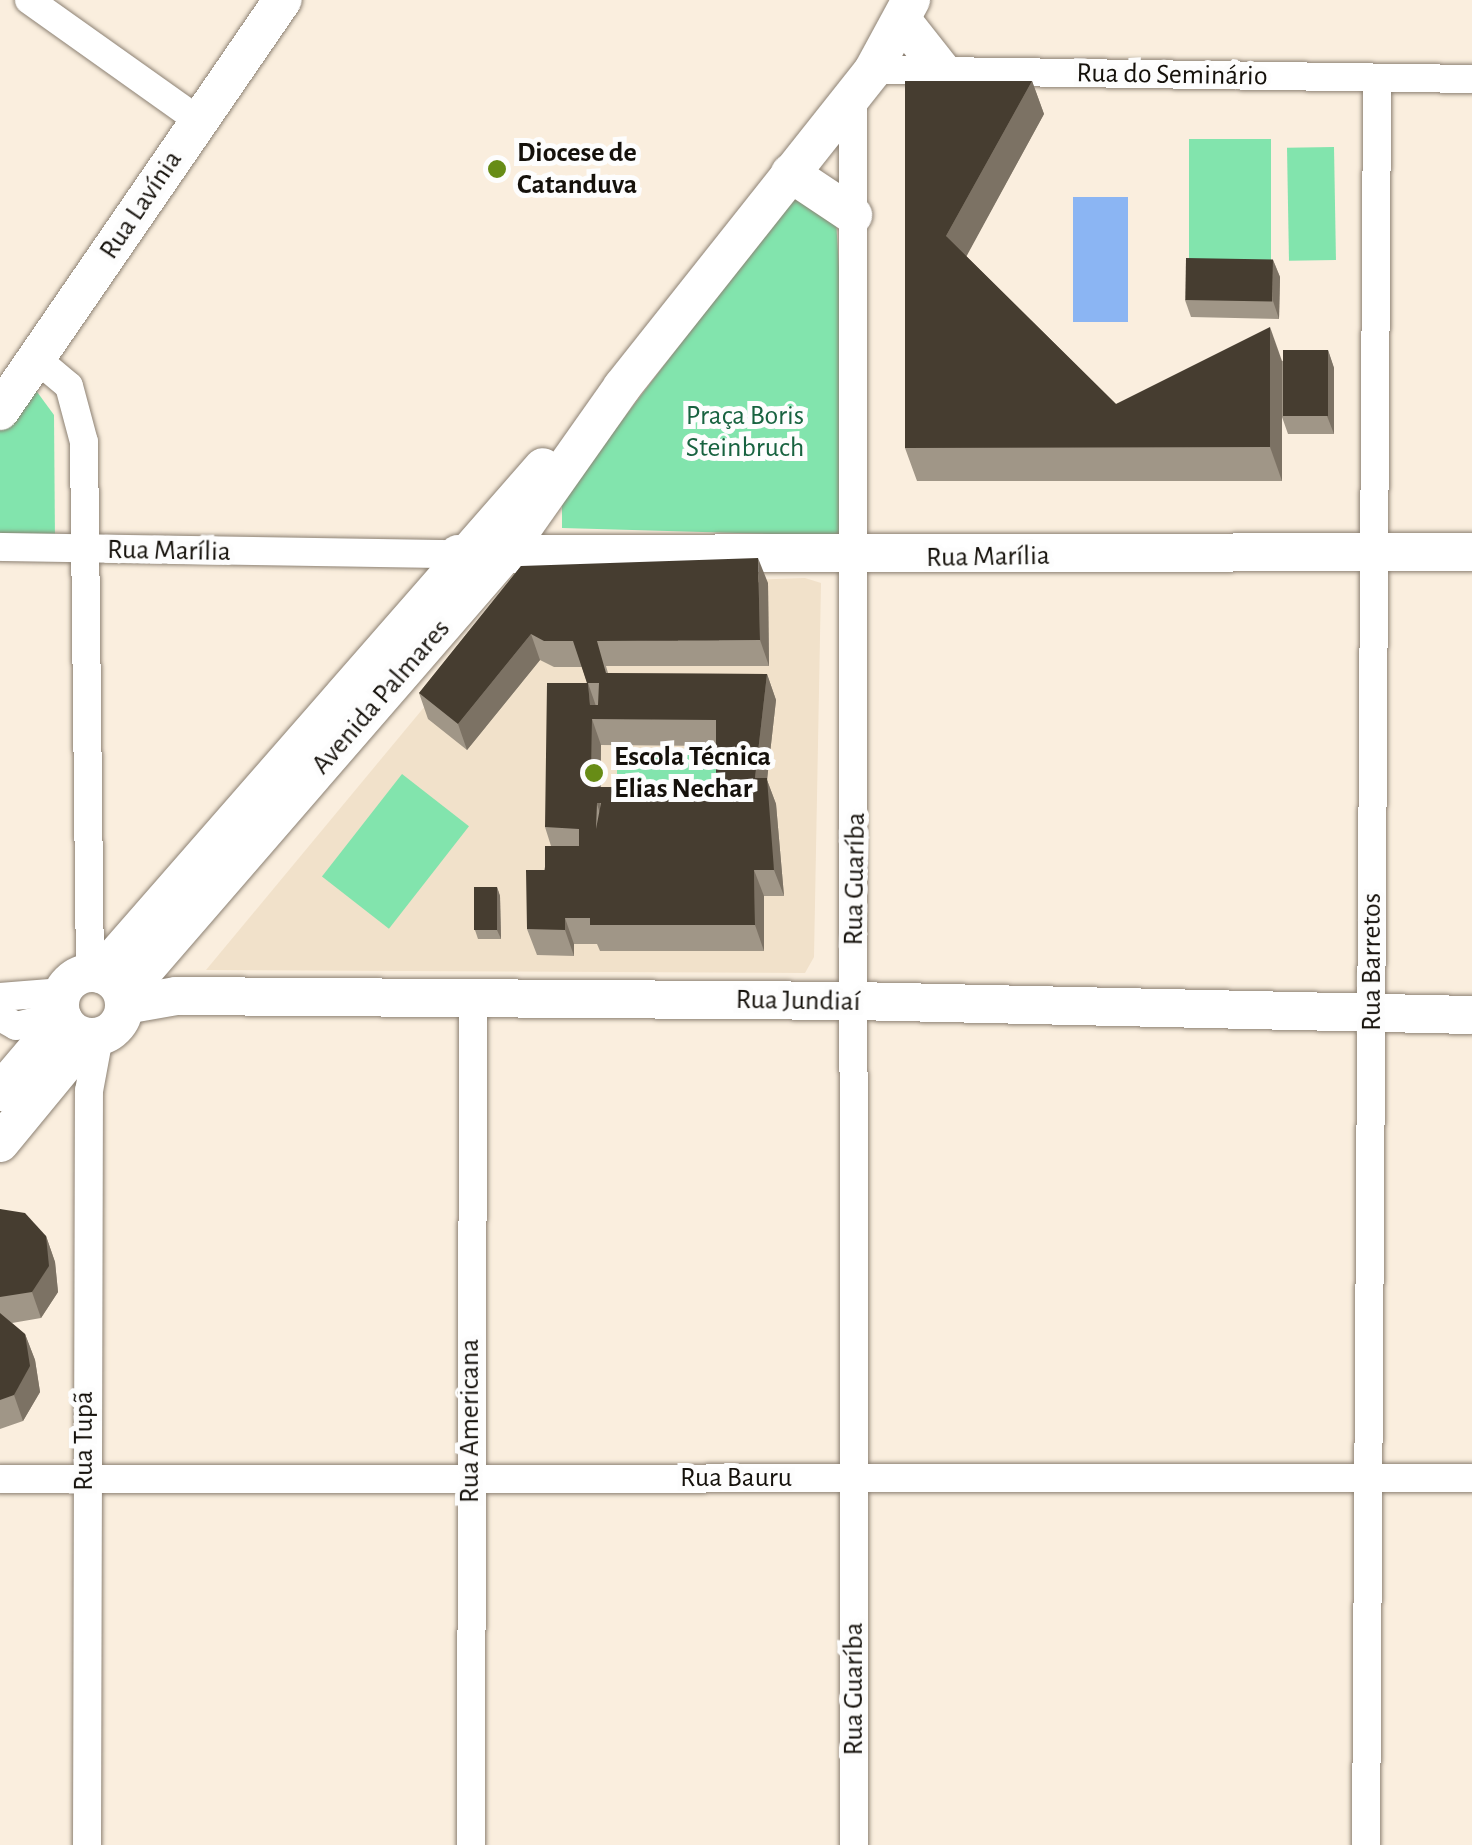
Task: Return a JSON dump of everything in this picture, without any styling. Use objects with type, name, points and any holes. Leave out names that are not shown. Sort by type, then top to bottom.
[{"type":"main road","name":"Rua Lavínia","points":[[0,410],[283,0]]},
{"type":"main road","points":[[906,10],[943,72]]},
{"type":"main road","name":"Avenida Palmares","points":[[0,1092],[90,1005],[503,556],[622,387],[863,82],[906,10]]},
{"type":"main road","points":[[790,173],[853,214]]},
{"type":"main road","name":"Avenida Palmares","points":[[0,1143],[90,1005],[458,554],[622,387]]},
{"type":"main road","name":"Rua Marília","points":[[458,554],[859,558],[1472,552]]},
{"type":"main road","name":"Rua Jundiaí","points":[[90,1005],[176,996],[474,998],[854,1001],[1472,1015]]},
{"type":"street","points":[[29,0],[198,120]]},
{"type":"street","name":"Rua do Seminário","points":[[863,82],[943,72],[1472,79]]},
{"type":"street","name":"Rua Barretos","points":[[1366,1845],[1377,79]]},
{"type":"street","name":"Rua Guaríba","points":[[854,1845],[854,1001],[859,558],[853,214],[863,82]]},
{"type":"street","name":"Rua Tupã","points":[[38,360],[70,386],[80,411],[85,550],[90,1005],[84,1479],[87,1845]]},
{"type":"street","name":"Rua Marília","points":[[0,547],[458,554]]},
{"type":"street","name":"Rua Jundiaí","points":[[0,997],[90,1005]]},
{"type":"street","name":"Rua Americana","points":[[470,1845],[474,998]]},
{"type":"street","name":"Rua Jundiaí","points":[[0,1017],[16,1026],[90,1005]]},
{"type":"street","name":"Rua Bauru","points":[[0,1480],[1472,1478]]},
{"type":"shaded area","name":"Escola Técnica Elias Nechar","points":[[805,578],[821,583],[814,957],[805,973],[206,970],[523,588]]},
{"type":"green space","points":[[1189,139],[1271,139],[1271,269],[1189,269]]},
{"type":"green space","points":[[1334,147],[1336,260],[1289,261],[1287,148]]},
{"type":"green space","name":"Praça Boris Steinbruch","points":[[806,196],[836,220],[854,508],[843,536],[562,528],[562,499],[791,199]]},
{"type":"green space","points":[[32,385],[54,415],[55,542],[0,539],[0,428]]},
{"type":"green space","points":[[617,749],[724,749],[724,809],[617,809]]},
{"type":"green space","points":[[402,774],[469,826],[389,929],[322,876]]},
{"type":"water","points":[[1073,197],[1128,197],[1128,322],[1073,322]]},
{"type":"building","points":[[905,81],[1032,81],[946,236],[1116,404],[1270,327],[1270,447],[905,448]]},
{"type":"building","points":[[1186,258],[1273,260],[1272,302],[1185,300]]},
{"type":"building","points":[[1283,350],[1328,350],[1328,416],[1283,416]]},
{"type":"building","points":[[758,558],[760,640],[597,641],[606,673],[767,674],[755,778],[767,778],[774,870],[754,870],[755,925],[590,925],[590,918],[565,918],[565,930],[527,929],[526,870],[545,870],[545,846],[579,846],[579,829],[545,827],[547,683],[587,683],[573,641],[544,641],[531,634],[458,724],[419,693],[521,566]],"holes":[[[588,683],[599,683],[598,705],[590,705]],[[592,719],[716,720],[716,787],[591,787]]]},
{"type":"building","points":[[474,887],[497,887],[497,930],[474,930]]},
{"type":"building","points":[[0,1209],[25,1213],[46,1236],[49,1266],[32,1292],[0,1297]]},
{"type":"building","points":[[0,1313],[25,1334],[30,1366],[14,1395],[0,1400]]},
{"type":"place","name":"Diocese de Catanduva","points":[[497,169]]},
{"type":"place","name":"Escola Técnica Elias Nechar","points":[[594,773]]}]
